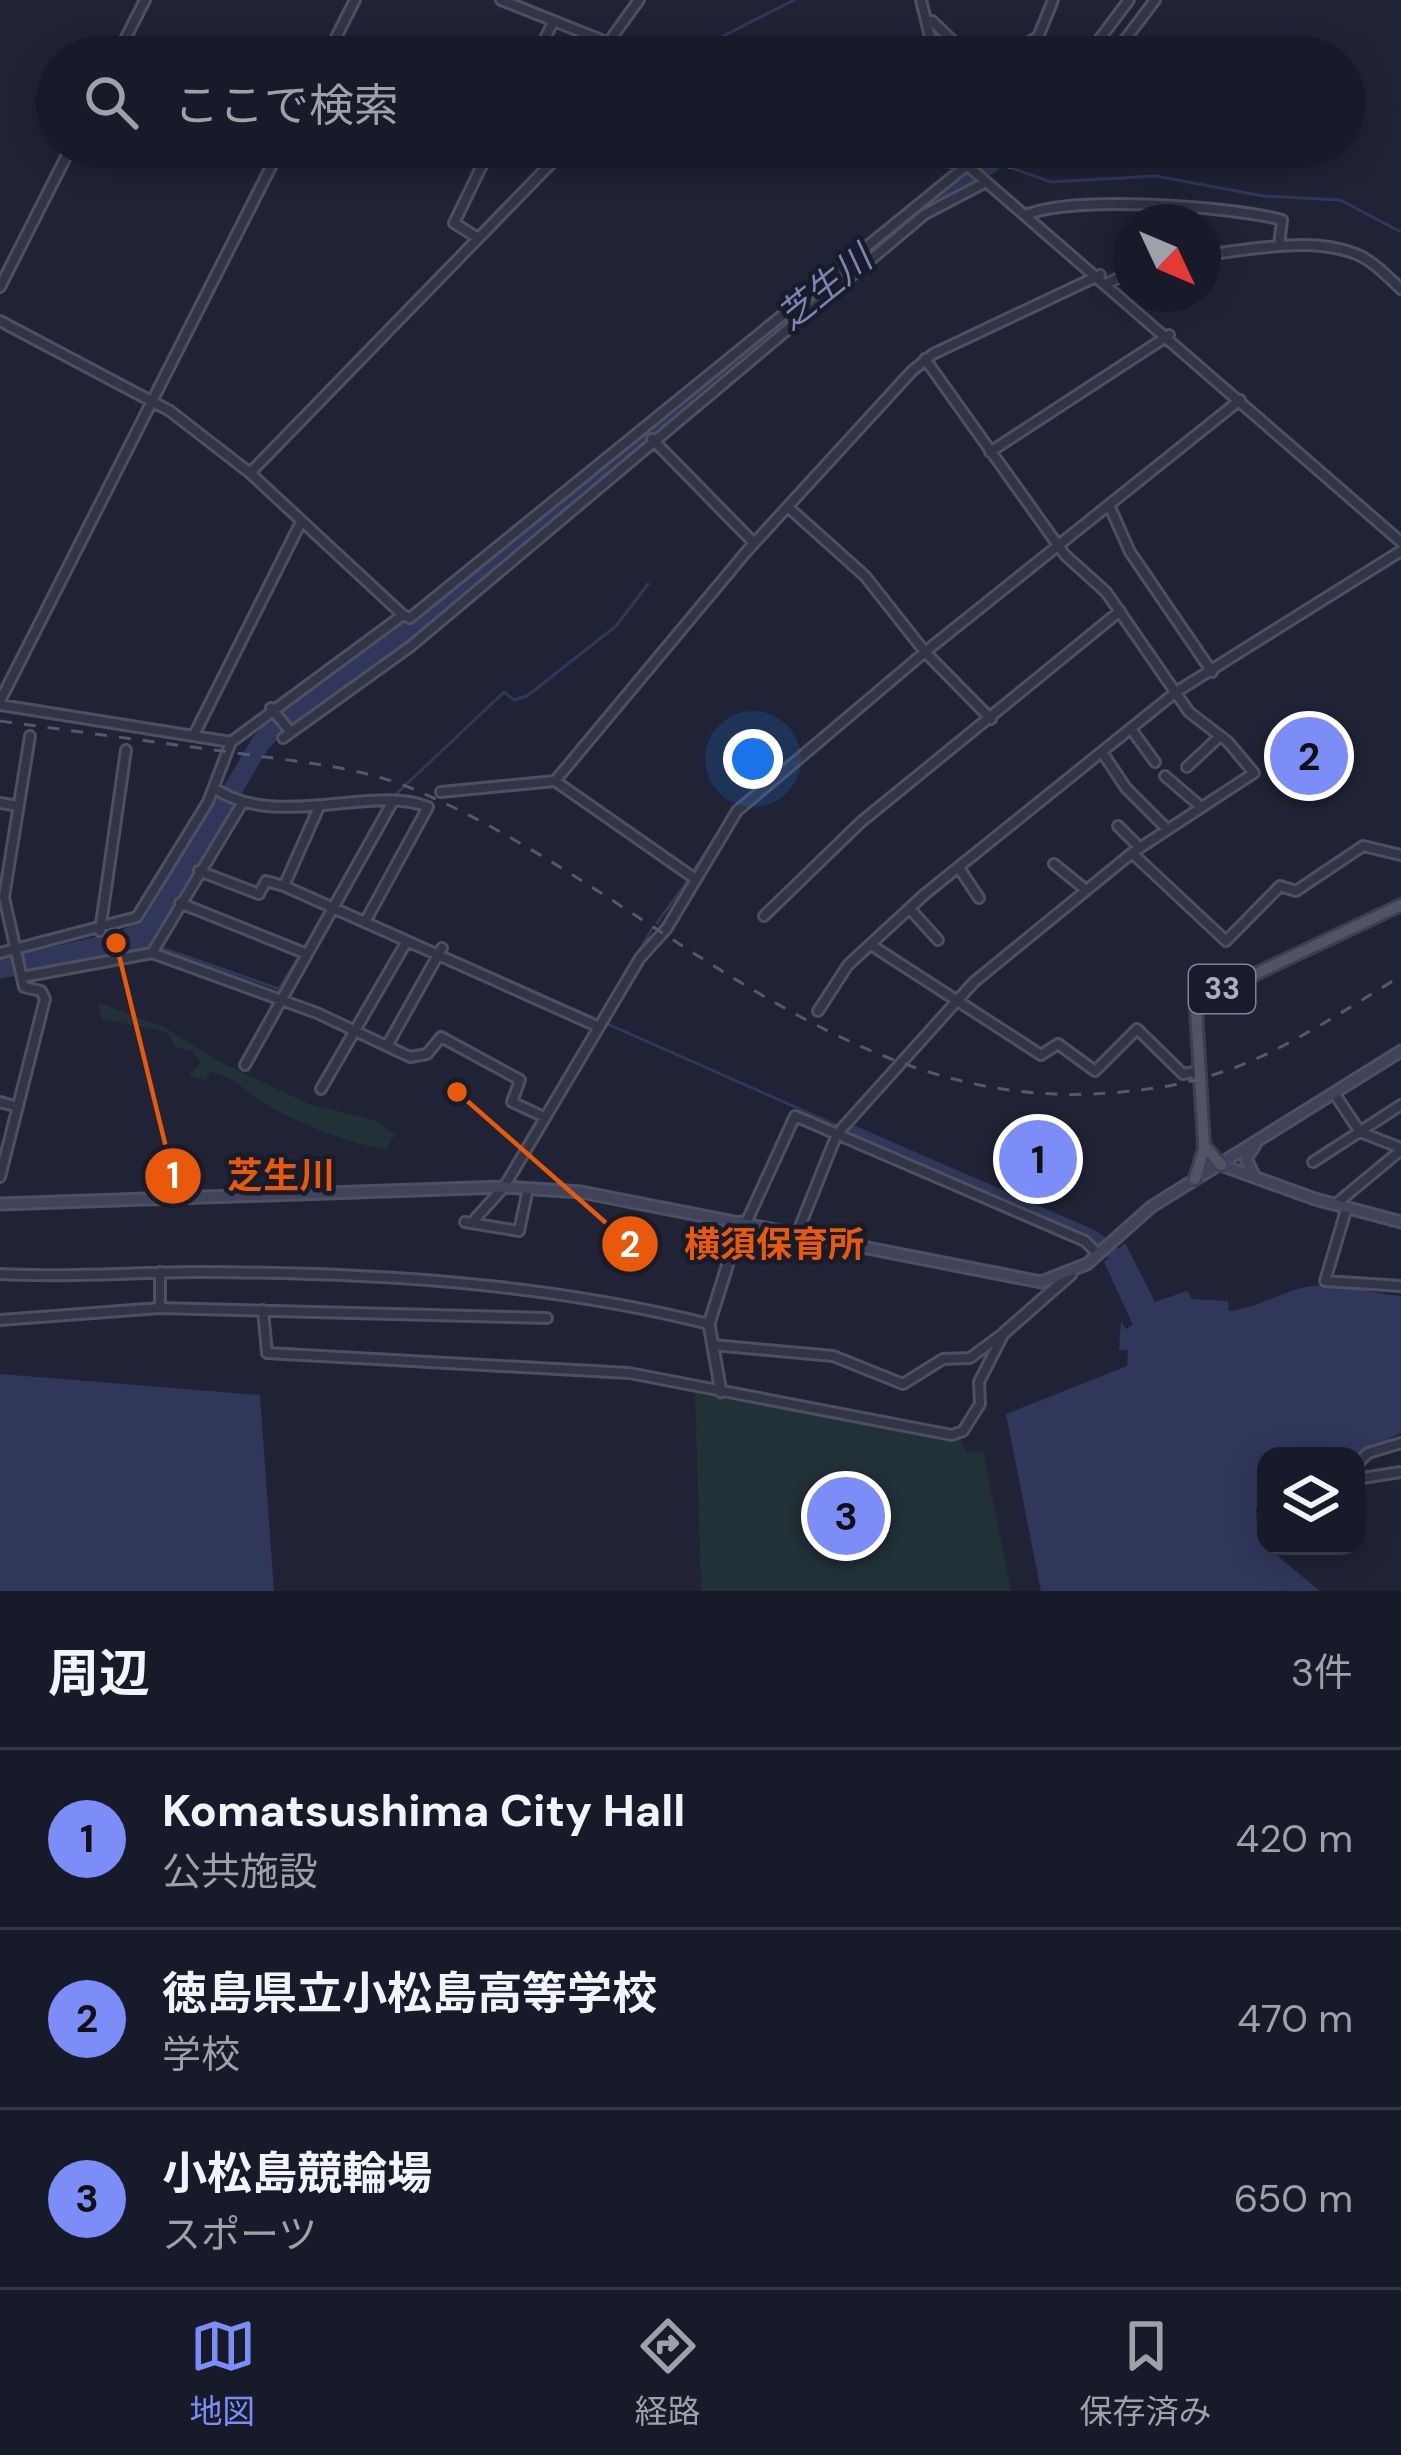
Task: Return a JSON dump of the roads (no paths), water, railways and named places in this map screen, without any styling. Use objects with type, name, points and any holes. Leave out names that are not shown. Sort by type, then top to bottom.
[{"type":"main road","name":"33","points":[[1195,1179],[1204,1145],[1194,1019],[1202,1001],[1401,905]]},
{"type":"main road","points":[[0,1204],[504,1187],[581,1192],[1041,1282],[1071,1274],[1195,1179],[1401,1052]]},
{"type":"main road","points":[[1257,1179],[1246,1159],[1259,1141]]},
{"type":"main road","points":[[1204,1145],[1211,1160],[1221,1165],[1401,1222]]},
{"type":"street","points":[[127,36],[145,0]]},
{"type":"street","points":[[337,36],[355,0]]},
{"type":"street","points":[[501,0],[598,36]]},
{"type":"street","points":[[614,36],[639,0]]},
{"type":"street","points":[[921,0],[930,36]]},
{"type":"street","points":[[1038,36],[1053,0]]},
{"type":"street","points":[[1102,36],[1130,0]]},
{"type":"street","points":[[1128,36],[1155,0]]},
{"type":"street","points":[[927,23],[932,21],[948,36]]},
{"type":"street","points":[[547,36],[554,22]]},
{"type":"street","points":[[0,287],[60,168]]},
{"type":"street","points":[[230,742],[0,703],[269,168]]},
{"type":"street","points":[[478,238],[454,223],[481,168]]},
{"type":"street","points":[[250,472],[546,168]]},
{"type":"street","points":[[0,321],[153,399],[250,472],[410,618],[951,168]]},
{"type":"street","points":[[818,1011],[848,965],[910,909],[1176,692],[1401,546],[1168,335],[971,168]]},
{"type":"street","points":[[272,709],[287,732],[411,646],[925,214],[984,181]]},
{"type":"street","points":[[1026,215],[1162,203],[1262,214],[1282,220],[1279,247]]},
{"type":"street","points":[[1221,253],[1279,247],[1357,254],[1401,289]]},
{"type":"street","points":[[1389,278],[1401,272]]},
{"type":"street","points":[[555,781],[754,543],[925,359],[1113,277]]},
{"type":"street","points":[[990,452],[1168,335]]},
{"type":"street","points":[[797,1234],[841,1130],[956,1000],[1136,851],[1254,773],[1202,726],[1120,611],[1058,545],[925,359]]},
{"type":"street","points":[[527,1189],[519,1231],[470,1220],[504,1187],[600,1024],[737,811],[924,650],[1240,400]]},
{"type":"street","points":[[652,439],[754,543]]},
{"type":"street","points":[[1109,505],[1130,552],[1212,672]]},
{"type":"street","points":[[788,507],[866,576],[924,650],[991,718]]},
{"type":"street","points":[[195,733],[301,522]]},
{"type":"street","points":[[764,916],[861,822],[1120,611]]},
{"type":"street","points":[[0,953],[122,925],[147,908],[215,789],[230,742],[403,616]]},
{"type":"street","points":[[1131,729],[1155,762]]},
{"type":"street","points":[[0,1177],[45,999],[41,992],[24,987],[2,897],[30,736]]},
{"type":"street","points":[[1187,767],[1219,737]]},
{"type":"street","points":[[100,931],[126,750]]},
{"type":"street","points":[[1102,752],[1126,788],[1167,829]]},
{"type":"street","points":[[1165,776],[1200,807]]},
{"type":"street","points":[[441,792],[555,781],[692,877]]},
{"type":"street","points":[[215,789],[240,804],[319,807],[409,799],[428,807],[367,919]]},
{"type":"street","points":[[0,803],[18,806]]},
{"type":"street","points":[[245,1065],[303,953],[392,803]]},
{"type":"street","points":[[154,948],[240,804]]},
{"type":"street","points":[[284,886],[319,807]]},
{"type":"street","points":[[1118,826],[1136,851],[1226,941],[1280,886],[1297,891],[1363,846],[1401,855]]},
{"type":"street","points":[[1054,864],[1086,890]]},
{"type":"street","points":[[959,868],[979,898]]},
{"type":"street","points":[[199,871],[259,894],[266,881],[284,886],[600,1024]]},
{"type":"street","points":[[180,903],[303,953]]},
{"type":"street","points":[[910,909],[938,940]]},
{"type":"street","points":[[321,1089],[405,938]]},
{"type":"street","points":[[871,945],[1041,1055],[1058,1044],[1092,1070],[1137,1029],[1184,1074],[1199,1070]]},
{"type":"street","points":[[21,976],[154,948],[418,1057],[441,1037],[520,1080],[512,1102],[544,1118]]},
{"type":"street","points":[[387,1046],[440,952]]},
{"type":"street","points":[[1334,1093],[1360,1132],[1401,1149],[1341,1206],[1324,1281],[1401,1286]]},
{"type":"street","points":[[0,1102],[17,1107]]},
{"type":"street","points":[[1313,1162],[1401,1105]]},
{"type":"street","points":[[721,1392],[709,1324],[743,1222],[795,1116],[841,1130],[1085,1241],[1099,1253]]},
{"type":"street","points":[[0,1274],[38,1278],[160,1272],[479,1281],[709,1324]]},
{"type":"street","points":[[160,1272],[160,1308]]},
{"type":"street","points":[[713,1345],[737,1343],[801,1357],[833,1356],[903,1384],[943,1359],[970,1358],[1071,1274]]},
{"type":"street","points":[[0,1320],[160,1308],[547,1318]]},
{"type":"street","points":[[263,1310],[267,1353],[607,1370],[952,1435],[962,1431],[980,1404],[979,1382],[1004,1333]]},
{"type":"street","points":[[1365,1456],[1401,1443]]},
{"type":"street","points":[[1365,1478],[1401,1472]]},
{"type":"water","points":[[975,168],[1000,168],[908,225],[419,636],[284,732],[268,749],[149,949],[0,979],[0,959],[120,931],[144,920],[253,737],[270,717],[403,624],[411,624],[785,314]]},
{"type":"water","points":[[1125,1243],[1155,1302],[1187,1291],[1192,1299],[1228,1301],[1229,1311],[1310,1286],[1401,1296],[1401,1433],[1365,1450],[1257,1447],[1257,1555],[1276,1555],[1320,1591],[1041,1591],[1006,1414],[1127,1366],[1128,1350],[1119,1350],[1121,1321],[1126,1329],[1133,1325],[1104,1262]]},
{"type":"water","points":[[0,1374],[260,1395],[274,1591],[0,1591]]},
{"type":"waterway","points":[[518,0],[603,36]]},
{"type":"waterway","points":[[723,36],[794,0]]},
{"type":"waterway","points":[[1011,168],[1051,182],[1156,176],[1263,196],[1340,200],[1401,232]]},
{"type":"waterway","points":[[929,644],[1040,555]]},
{"type":"waterway","points":[[393,797],[504,692],[514,700],[527,696],[616,626],[648,584]]},
{"type":"waterway","points":[[693,871],[739,803],[917,654]]},
{"type":"waterway","points":[[261,802],[323,801]]},
{"type":"waterway","points":[[657,923],[689,879]]},
{"type":"waterway","points":[[339,906],[363,916]]},
{"type":"waterway","points":[[156,946],[279,989],[325,914]]},
{"type":"waterway","points":[[372,920],[854,1133]]},
{"type":"waterway","points":[[621,982],[652,929]]},
{"type":"waterway","points":[[854,1133],[1093,1237],[1117,1256]]},
{"type":"railway","points":[[0,721],[351,770],[413,789],[497,830],[821,1028],[906,1064],[996,1088],[1111,1093],[1212,1075],[1289,1043],[1401,976]]},
{"type":"place","name":"徳島県立小松島高等学校","points":[[1309,756]]},
{"type":"place","name":"芝生川","points":[[116,943]]},
{"type":"place","name":"横須保育所","points":[[457,1092]]},
{"type":"place","name":"Komatsushima City Hall","points":[[1038,1159]]},
{"type":"place","name":"小松島競輪場","points":[[846,1516]]}]
